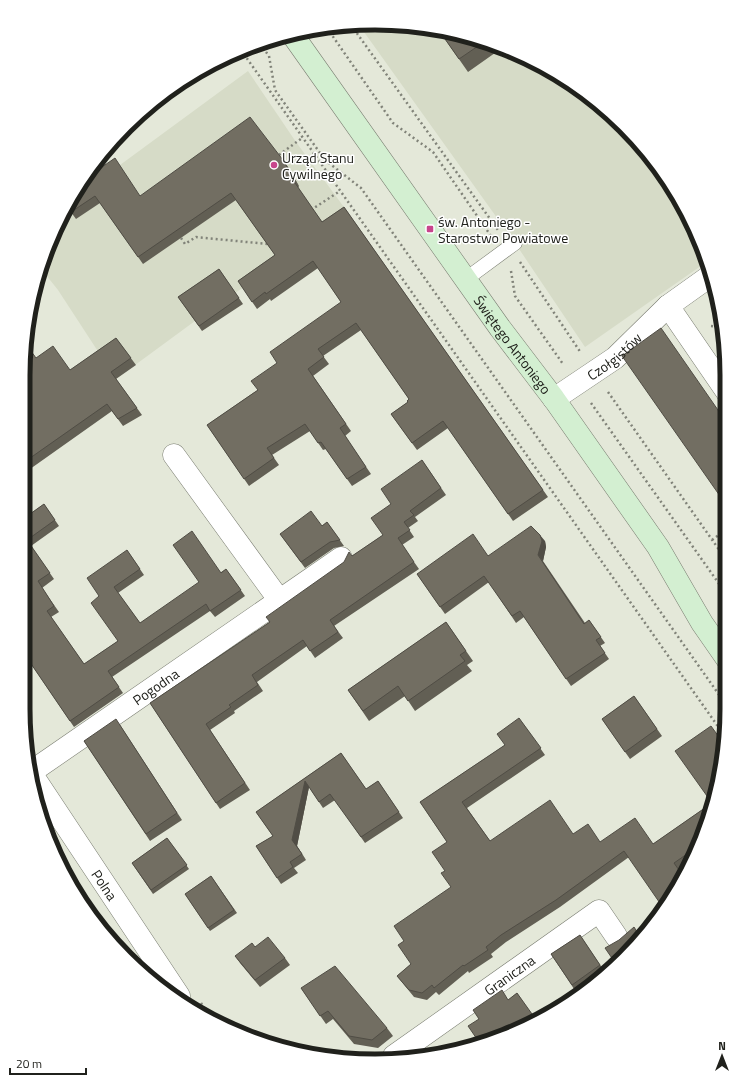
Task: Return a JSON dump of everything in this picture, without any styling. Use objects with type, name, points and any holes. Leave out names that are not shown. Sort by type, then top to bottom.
[{"type":"street","name":"Świętego Antoniego","points":[[296,40],[500,328],[554,399],[658,547],[702,624],[720,649]]},
{"type":"street","name":"Czołgistów","points":[[554,399],[615,358],[668,306],[706,279]]},
{"type":"street","points":[[668,306],[720,382]]},
{"type":"street","points":[[174,455],[280,601]]},
{"type":"street","name":"Pogodna","points":[[36,769],[341,558]]},
{"type":"street","name":"Polna","points":[[39,784],[175,990]]},
{"type":"street","name":"Graniczna","points":[[398,1053],[599,911],[616,936]]},
{"type":"lane","points":[[466,279],[509,247]]},
{"type":"path","points":[[355,31],[509,247],[585,378],[720,584]]},
{"type":"path","points":[[330,33],[393,123],[433,152],[509,247],[515,296],[585,378],[720,551]]},
{"type":"path","points":[[263,48],[269,56],[275,90],[325,160],[361,188],[720,696]]},
{"type":"path","points":[[245,55],[719,728]]},
{"type":"path","points":[[279,155],[302,138]]},
{"type":"path","points":[[308,212],[340,190]]},
{"type":"path","points":[[181,238],[185,244],[196,237],[267,244],[273,240]]},
{"type":"path","points":[[712,540],[720,534]]},
{"type":"shaded area","points":[[363,31],[420,33],[486,48],[528,66],[567,88],[585,101],[619,131],[649,165],[674,203],[694,243],[702,265],[585,347],[515,243]]},
{"type":"shaded area","points":[[248,71],[296,142],[349,214],[195,321],[116,379],[58,290],[45,274],[56,243],[76,202],[84,189],[120,165]]},
{"type":"building","points":[[444,37],[478,46],[459,59]]},
{"type":"building","points":[[250,117],[283,160],[294,179],[293,180],[322,222],[344,207],[543,490],[508,514],[443,421],[412,443],[391,414],[408,402],[407,401],[409,399],[356,323],[318,349],[324,357],[308,369],[346,424],[340,428],[366,467],[347,479],[321,442],[318,443],[305,424],[267,448],[274,458],[244,479],[207,425],[258,390],[251,381],[277,363],[270,352],[341,302],[313,261],[252,302],[238,281],[275,255],[231,193],[138,257],[95,196],[71,212],[97,171],[115,158],[140,196]]},
{"type":"building","points":[[219,269],[239,298],[199,326],[178,297]]},
{"type":"building","points":[[661,328],[720,413],[720,496],[622,356]]},
{"type":"building","points":[[116,338],[131,358],[111,372],[137,408],[118,419],[107,404],[30,458],[31,351],[36,358],[53,346],[70,370]]},
{"type":"building","points":[[422,460],[441,488],[410,511],[414,515],[404,522],[410,530],[398,538],[414,562],[330,620],[338,632],[310,651],[303,640],[252,675],[258,685],[229,705],[231,707],[206,724],[245,783],[216,803],[150,703],[270,622],[266,617],[344,562],[349,552],[352,556],[383,535],[371,518],[391,504],[381,489]]},
{"type":"building","points":[[44,504],[55,520],[30,538],[30,514]]},
{"type":"building","points":[[311,511],[322,526],[327,522],[340,540],[330,542],[301,562],[280,534]]},
{"type":"building","points":[[531,526],[540,535],[542,541],[538,555],[584,624],[589,620],[601,637],[596,640],[605,653],[566,679],[520,611],[512,616],[484,576],[440,607],[417,574],[473,534],[488,556]]},
{"type":"building","points":[[192,531],[221,573],[226,569],[241,590],[210,611],[206,604],[108,671],[119,687],[70,721],[30,662],[30,544],[50,573],[38,581],[54,606],[47,611],[84,664],[118,641],[91,603],[99,596],[87,578],[127,550],[140,569],[114,587],[140,623],[199,582],[173,545]]},
{"type":"building","points":[[446,622],[466,651],[460,655],[465,661],[408,701],[398,686],[363,711],[348,690]]},
{"type":"building","points":[[634,696],[657,729],[625,752],[602,719]]},
{"type":"building","points":[[519,718],[541,748],[462,802],[490,841],[550,800],[573,834],[588,824],[600,842],[635,818],[653,844],[705,808],[702,820],[688,853],[674,863],[680,871],[660,903],[624,851],[556,900],[501,935],[486,947],[488,950],[464,966],[463,965],[434,988],[432,985],[422,993],[409,990],[397,976],[411,964],[398,945],[404,941],[394,926],[451,887],[441,873],[445,871],[432,852],[447,842],[420,802],[505,745],[497,734]]},
{"type":"building","points":[[116,719],[177,813],[146,834],[84,741]]},
{"type":"building","points":[[711,726],[719,737],[717,754],[708,798],[675,751]]},
{"type":"building","points":[[341,753],[366,789],[378,781],[399,812],[361,837],[330,794],[319,802],[305,781],[292,840],[302,854],[290,862],[293,867],[277,878],[256,846],[273,836],[256,812]]},
{"type":"building","points":[[167,838],[187,865],[151,890],[132,863]]},
{"type":"building","points":[[211,876],[234,910],[208,928],[185,894]]},
{"type":"building","points":[[634,927],[637,932],[612,959],[605,948],[619,940]]},
{"type":"building","points":[[580,935],[600,965],[572,985],[551,954]]},
{"type":"building","points":[[268,937],[285,958],[255,980],[235,956],[252,943],[255,947]]},
{"type":"building","points":[[335,966],[387,1028],[372,1040],[349,1036],[328,1011],[320,1016],[301,988]]},
{"type":"building","points":[[502,990],[508,1000],[517,993],[532,1014],[507,1028],[477,1039],[468,1026],[479,1019],[473,1010]]},
{"type":"place","name":"Urząd Stanu Cywilnego","points":[[274,165]]},
{"type":"place","name":"św. Antoniego - Starostwo Powiatowe","points":[[430,229]]}]
